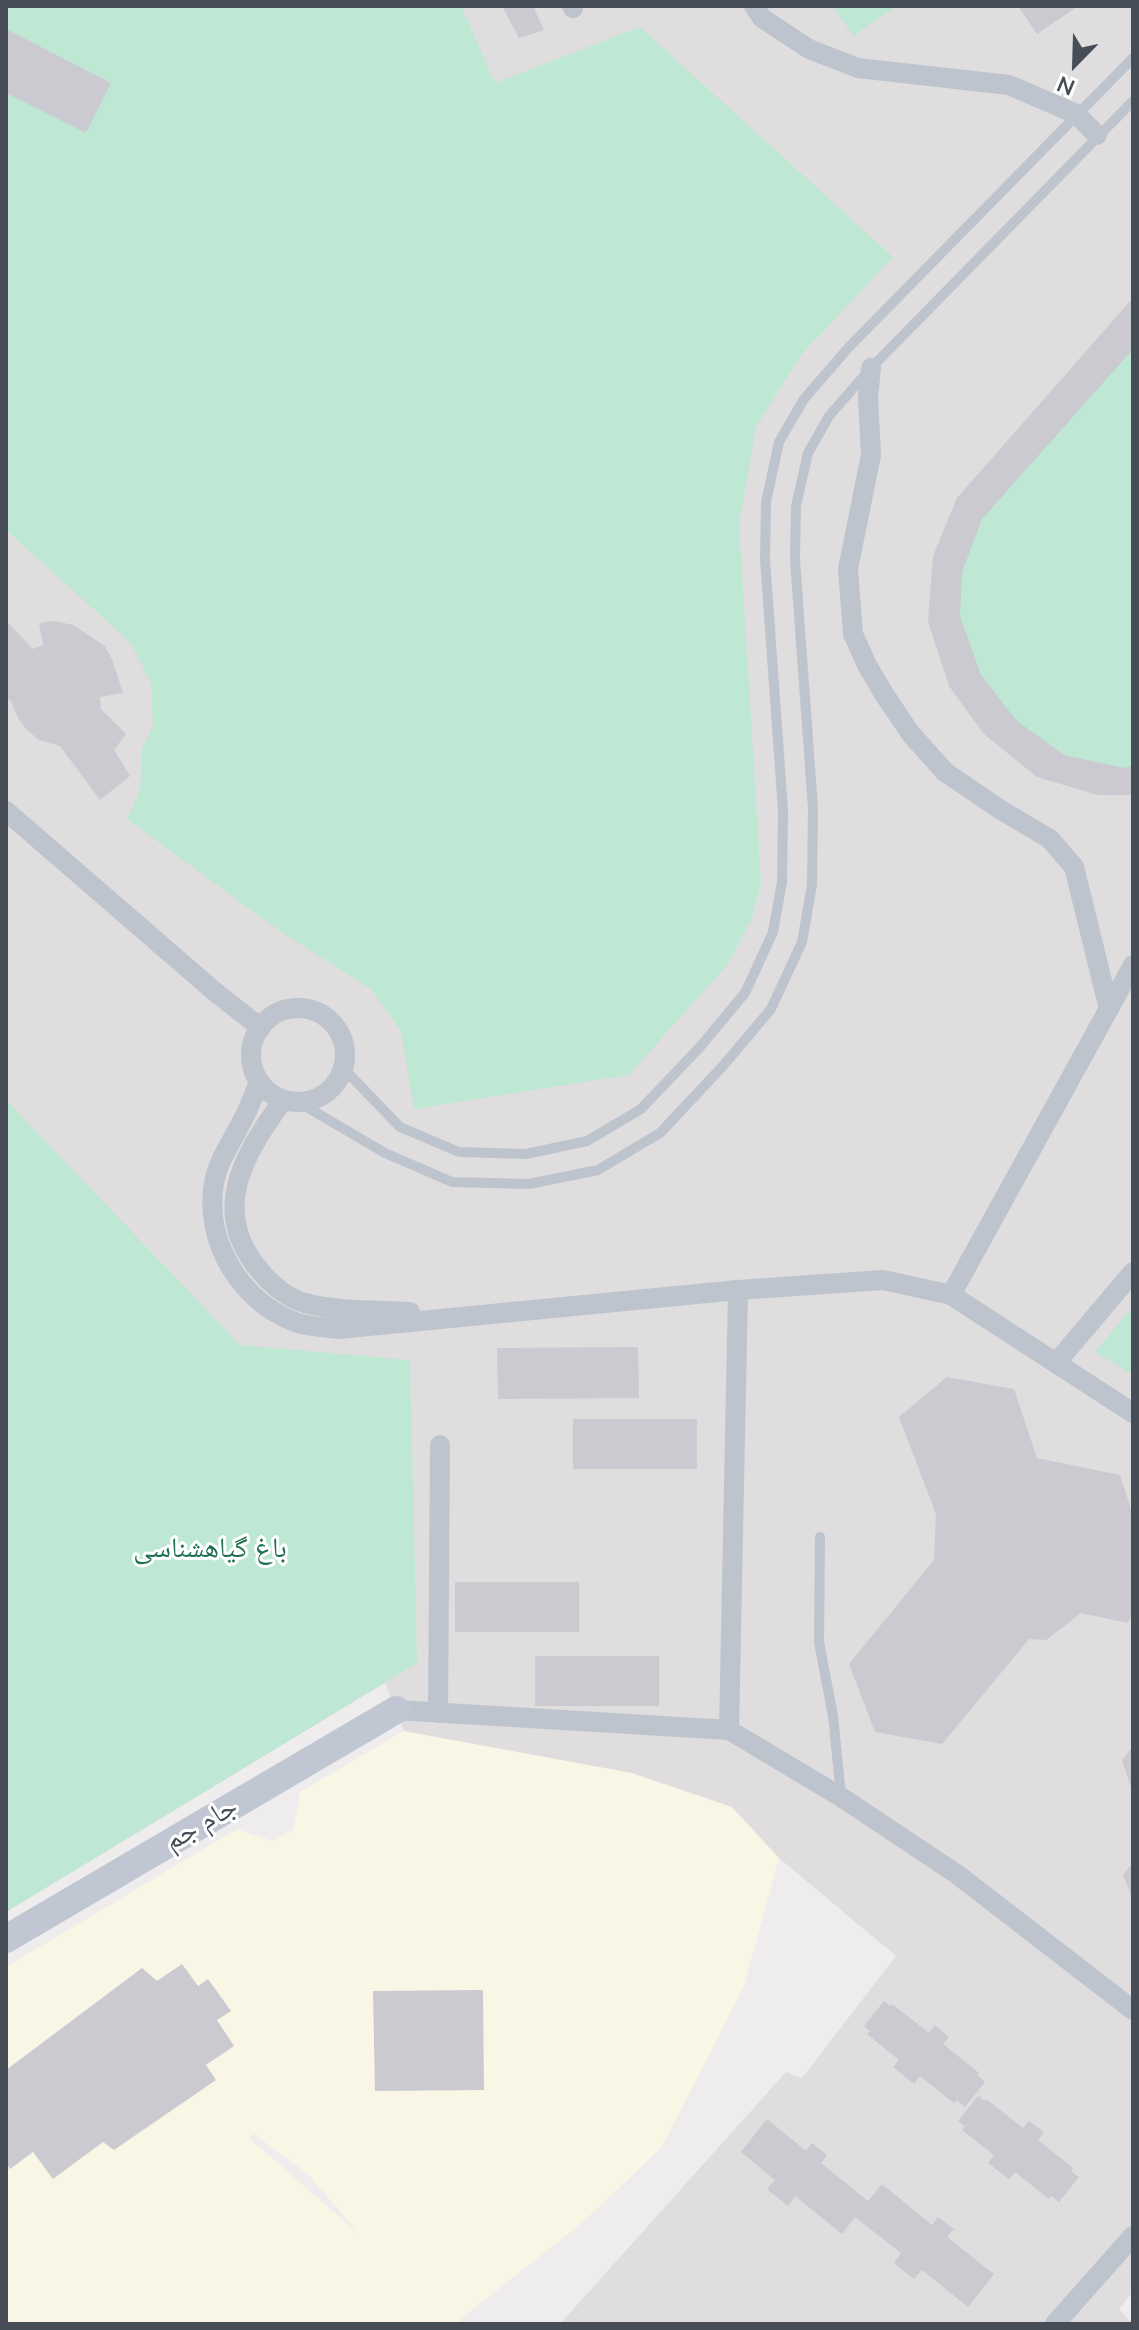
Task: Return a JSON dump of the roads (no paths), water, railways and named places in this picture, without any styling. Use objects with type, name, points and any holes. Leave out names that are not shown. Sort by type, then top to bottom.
[{"type":"street","points":[[754,6],[762,18],[809,49],[858,68],[1009,85],[1076,114],[1097,135]]},
{"type":"street","points":[[871,368],[868,397],[871,455],[848,569],[853,634],[884,694],[911,734],[945,772],[1050,839],[1074,867],[1109,1009]]},
{"type":"street","points":[[6,811],[261,1028]]},
{"type":"street","points":[[951,1295],[1133,965]]},
{"type":"street","points":[[298,1009],[313,1011],[326,1017],[343,1040],[344,1069],[328,1092],[314,1100],[290,1101],[269,1092],[259,1081],[253,1068],[254,1040],[271,1017],[298,1009]]},
{"type":"street","points":[[259,1081],[244,1119],[223,1154],[214,1184],[213,1228],[230,1269],[262,1306],[297,1323],[338,1329],[738,1290],[883,1280],[951,1295],[1133,1413]]},
{"type":"street","points":[[290,1101],[243,1163],[235,1187],[234,1224],[249,1258],[275,1289],[303,1303],[339,1308],[478,1315]]},
{"type":"street","points":[[1056,1363],[1133,1272]]},
{"type":"street","points":[[729,1730],[738,1290]]},
{"type":"street","points":[[438,1713],[440,1445]]},
{"type":"street","points":[[396,1710],[729,1730],[841,1797],[958,1875],[1133,2010]]},
{"type":"street","name":"جام جم","points":[[6,1939],[396,1710]]},
{"type":"street","points":[[1055,2324],[1133,2236]]},
{"type":"lane","points":[[344,1069],[400,1127],[459,1152],[526,1154],[587,1141],[641,1109],[700,1047],[745,993],[773,932],[782,882],[783,810],[765,559],[766,502],[779,442],[804,399],[849,347],[1133,58]]},
{"type":"lane","points":[[290,1101],[385,1153],[452,1182],[529,1184],[598,1170],[660,1133],[771,1009],[802,942],[812,885],[813,809],[795,559],[796,506],[808,453],[829,416],[871,368],[1133,101]]},
{"type":"lane","points":[[820,1537],[819,1642],[833,1716],[841,1797]]},
{"type":"park label","name":"باغ گیاهشناسی","points":[[210,1549]]}]
